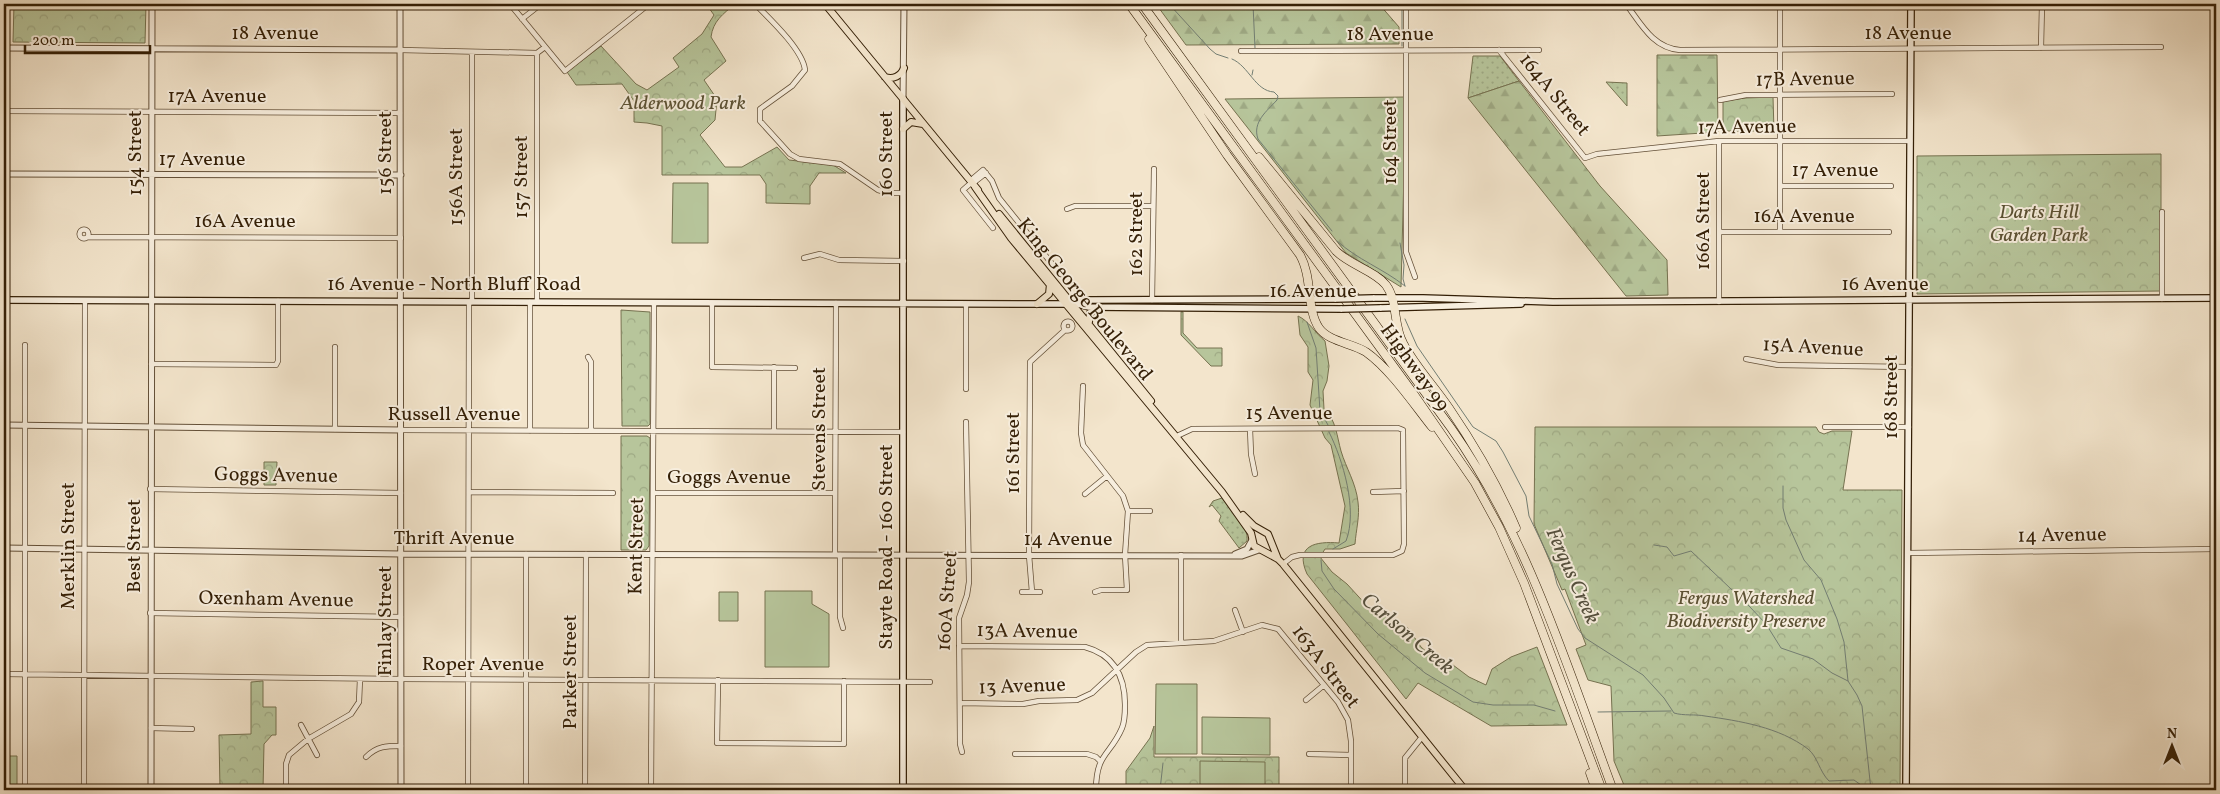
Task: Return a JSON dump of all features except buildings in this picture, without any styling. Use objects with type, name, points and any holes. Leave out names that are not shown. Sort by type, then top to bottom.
[{"type":"highway","points":[[1127,4],[1219,142],[1300,255],[1309,275],[1312,309],[1317,324],[1322,331],[1365,352],[1383,368],[1434,430],[1482,495]]},
{"type":"highway","name":"Highway 99","points":[[1127,4],[1413,393],[1482,495],[1515,561],[1602,790]]},
{"type":"highway","name":"Highway 99","points":[[1142,4],[1465,448],[1491,490],[1514,534],[1547,614],[1613,790]]},
{"type":"highway","points":[[1197,79],[1336,251],[1347,261],[1380,279],[1388,288],[1392,298],[1398,332],[1405,348],[1459,423],[1502,498],[1528,557],[1547,614]]},
{"type":"highway","points":[[1570,704],[1596,790]]},
{"type":"main road","name":"King George Boulevard","points":[[825,4],[924,124],[1065,304],[1222,492],[1249,529],[1252,539]]},
{"type":"main road","name":"168 Street","points":[[1906,790],[1911,4]]},
{"type":"main road","points":[[885,77],[896,77],[904,68]]},
{"type":"main road","name":"160 Street","points":[[903,99],[904,304]]},
{"type":"main road","points":[[903,129],[911,122],[924,124]]},
{"type":"main road","name":"King George Boulevard","points":[[972,184],[1016,233],[1089,322],[1172,430]]},
{"type":"main road","points":[[1037,304],[1049,294],[1050,284]]},
{"type":"main road","name":"16 Avenue","points":[[1074,304],[1090,300],[1372,298],[1553,302],[1909,302],[2216,298]]},
{"type":"main road","name":"16 Avenue - North Bluff Road","points":[[4,300],[85,302],[904,304]]},
{"type":"main road","points":[[1143,307],[1152,300]]},
{"type":"main road","points":[[1211,307],[1230,300]]},
{"type":"main road","name":"16 Avenue","points":[[904,304],[1074,304],[1143,307],[1342,309],[1553,302]]},
{"type":"main road","name":"Stayte Road - 160 Street","points":[[903,790],[904,304]]},
{"type":"main road","points":[[1089,322],[1090,313],[1100,306]]},
{"type":"main road","name":"King George Boulevard","points":[[1222,492],[1254,526],[1263,531]]},
{"type":"main road","points":[[1280,562],[1254,546],[1252,539],[1257,532],[1263,531],[1270,536],[1271,543],[1280,562],[1466,790]]},
{"type":"main road","points":[[1260,550],[1268,548],[1271,543]]},
{"type":"street","name":"154 Street","points":[[150,302],[152,4]]},
{"type":"street","name":"156 Street","points":[[400,4],[401,302]]},
{"type":"street","points":[[510,4],[565,71],[649,4]]},
{"type":"street","points":[[522,19],[541,4]]},
{"type":"street","points":[[755,4],[797,50],[804,63],[805,70],[792,86],[760,110],[760,121],[790,154],[799,158],[840,164],[878,190],[903,194]]},
{"type":"street","name":"160 Street","points":[[903,99],[904,4]]},
{"type":"street","name":"164 Street","points":[[1406,4],[1406,252],[1415,278]]},
{"type":"street","name":"18 Avenue","points":[[1626,4],[1657,42],[1680,50],[2161,47]]},
{"type":"street","points":[[1664,4],[1668,6],[1893,6]]},
{"type":"street","points":[[2041,48],[2042,4]]},
{"type":"street","points":[[1780,5],[1780,232]]},
{"type":"street","points":[[536,53],[545,47]]},
{"type":"street","name":"18 Avenue","points":[[4,48],[400,50],[536,53]]},
{"type":"street","name":"164A Street","points":[[1499,50],[1585,158]]},
{"type":"street","name":"18 Avenue","points":[[1241,51],[1539,50]]},
{"type":"street","name":"156A Street","points":[[468,790],[472,52]]},
{"type":"street","name":"157 Street","points":[[536,53],[537,302]]},
{"type":"street","name":"17B Avenue","points":[[1720,100],[1746,95],[1892,94]]},
{"type":"street","name":"17A Avenue","points":[[4,111],[400,112]]},
{"type":"street","name":"17A Avenue","points":[[1585,158],[1597,154],[1719,141],[1910,141]]},
{"type":"street","name":"166A Street","points":[[1719,141],[1719,302]]},
{"type":"street","name":"162 Street","points":[[1152,300],[1154,169]]},
{"type":"street","points":[[993,228],[963,190],[984,172],[992,181],[999,198],[1053,265]]},
{"type":"street","name":"17 Avenue","points":[[4,174],[401,175]]},
{"type":"street","name":"17 Avenue","points":[[1780,186],[1890,186]]},
{"type":"street","points":[[1067,209],[1075,206],[1152,206]]},
{"type":"street","points":[[2162,212],[2162,299]]},
{"type":"street","name":"16A Avenue","points":[[1720,232],[1889,232]]},
{"type":"street","name":"16A Avenue","points":[[88,237],[401,238]]},
{"type":"street","points":[[804,258],[820,254],[839,260],[904,261]]},
{"type":"street","points":[[150,364],[276,365],[278,361],[278,301]]},
{"type":"street","name":"Merklin Street","points":[[84,790],[85,302]]},
{"type":"street","name":"Best Street","points":[[150,302],[151,790]]},
{"type":"street","name":"Finlay Street","points":[[401,302],[401,790]]},
{"type":"street","points":[[530,302],[530,431]]},
{"type":"street","name":"Kent Street","points":[[651,790],[654,302]]},
{"type":"street","points":[[712,303],[712,367],[795,368]]},
{"type":"street","name":"Stevens Street","points":[[836,303],[835,493],[840,617],[843,628]]},
{"type":"street","points":[[966,304],[966,389]]},
{"type":"street","name":"161 Street","points":[[1032,592],[1029,555],[1030,362],[1065,330]]},
{"type":"street","points":[[25,345],[25,790]]},
{"type":"street","points":[[335,430],[336,347]]},
{"type":"street","points":[[588,357],[591,362],[591,431]]},
{"type":"street","name":"15A Avenue","points":[[1746,359],[1778,365],[1909,367]]},
{"type":"street","points":[[774,367],[774,431]]},
{"type":"street","points":[[1084,386],[1082,442],[1086,450],[1123,496],[1128,511],[1125,555],[1127,590],[1101,590],[1095,592]]},
{"type":"street","name":"160A Street","points":[[962,752],[960,744],[959,646],[960,612],[968,589],[966,422]]},
{"type":"street","name":"Russell Avenue","points":[[4,425],[335,430],[903,432]]},
{"type":"street","points":[[1824,427],[1909,427]]},
{"type":"street","name":"15 Avenue","points":[[1177,436],[1192,429],[1402,428],[1404,432],[1404,491]]},
{"type":"street","points":[[1250,429],[1251,454],[1255,474]]},
{"type":"street","points":[[1084,494],[1107,476]]},
{"type":"street","name":"Goggs Avenue","points":[[150,489],[401,493]]},
{"type":"street","points":[[1280,562],[1300,555],[1393,555],[1402,551],[1404,544],[1404,491],[1373,492]]},
{"type":"street","points":[[469,492],[613,493]]},
{"type":"street","name":"Goggs Avenue","points":[[653,492],[835,493]]},
{"type":"street","points":[[1128,511],[1150,511]]},
{"type":"street","points":[[1232,555],[1247,548],[1252,539]]},
{"type":"street","name":"Thrift Avenue","points":[[4,548],[401,554],[837,554],[903,556]]},
{"type":"street","name":"14 Avenue","points":[[1908,553],[2216,549]]},
{"type":"street","name":"14 Avenue","points":[[903,556],[1242,556],[1260,550]]},
{"type":"street","points":[[526,554],[526,790]]},
{"type":"street","name":"Parker Street","points":[[585,790],[586,554]]},
{"type":"street","points":[[1181,555],[1181,642]]},
{"type":"street","points":[[1022,592],[1040,592]]},
{"type":"street","points":[[1234,610],[1243,632]]},
{"type":"street","name":"Oxenham Avenue","points":[[150,613],[401,617]]},
{"type":"street","name":"13 Avenue","points":[[961,703],[1023,704],[1039,701],[1077,700],[1092,693],[1136,652],[1147,645],[1214,641],[1262,625],[1271,626]]},
{"type":"street","name":"163A Street","points":[[1271,626],[1278,629],[1341,706],[1348,720],[1351,730],[1351,790]]},
{"type":"street","name":"13A Avenue","points":[[959,646],[1086,647],[1102,653],[1118,669]]},
{"type":"street","points":[[1096,790],[1096,772],[1100,761],[1121,731],[1125,720],[1125,690],[1118,669]]},
{"type":"street","name":"Roper Avenue","points":[[4,674],[468,680],[903,682]]},
{"type":"street","points":[[286,790],[286,764],[289,754],[308,739],[351,714],[356,708],[360,695],[360,679]]},
{"type":"street","points":[[718,680],[718,744],[844,744],[844,681]]},
{"type":"street","points":[[903,682],[930,682]]},
{"type":"street","points":[[1306,700],[1324,686]]},
{"type":"street","points":[[301,725],[317,756]]},
{"type":"street","points":[[150,728],[192,729]]},
{"type":"street","points":[[1405,790],[1405,758],[1422,737]]},
{"type":"street","points":[[366,756],[374,749],[380,747],[401,746]]},
{"type":"street","points":[[1015,754],[1087,754],[1096,757],[1100,761]]},
{"type":"street","points":[[1308,754],[1352,755]]},
{"type":"green space","points":[[14,4],[146,4],[145,43],[13,42]]},
{"type":"green space","name":"Alderwood Park","points":[[706,4],[735,4],[719,18],[712,31],[711,37],[726,61],[704,80],[717,99],[715,120],[700,135],[725,167],[742,167],[777,147],[789,160],[833,165],[846,173],[819,173],[810,186],[810,204],[766,203],[766,184],[760,175],[662,175],[662,126],[634,122],[634,101],[622,84],[576,85],[567,72],[601,46],[636,84],[647,90],[679,67],[673,58],[702,34],[714,15]]},
{"type":"green space","points":[[1156,4],[1379,4],[1399,27],[1399,44],[1186,45]]},
{"type":"green space","points":[[1657,55],[1717,55],[1718,132],[1657,136]]},
{"type":"green space","points":[[1473,56],[1500,56],[1519,81],[1468,98]]},
{"type":"green space","points":[[1519,81],[1600,186],[1667,260],[1668,295],[1626,296],[1468,98]]},
{"type":"green space","points":[[1606,82],[1627,83],[1627,106]]},
{"type":"green space","points":[[1406,97],[1401,287],[1346,253],[1225,99]]},
{"type":"green space","points":[[1773,97],[1774,131],[1723,131],[1723,101]]},
{"type":"green space","name":"Darts Hill Garden Park","points":[[2161,154],[2161,291],[1917,294],[1917,156]]},
{"type":"green space","points":[[673,183],[708,183],[708,243],[672,243]]},
{"type":"green space","points":[[621,310],[650,312],[650,424],[648,426],[622,426]]},
{"type":"green space","points":[[1181,312],[1183,312],[1183,333],[1197,348],[1222,348],[1222,366],[1211,366],[1181,335]]},
{"type":"green space","points":[[1298,316],[1325,341],[1329,366],[1327,381],[1323,391],[1324,409],[1334,423],[1341,451],[1357,495],[1358,518],[1355,544],[1340,549],[1325,549],[1320,557],[1332,572],[1347,584],[1369,608],[1408,628],[1421,647],[1435,659],[1449,662],[1469,677],[1486,685],[1492,669],[1511,657],[1537,647],[1567,725],[1491,726],[1418,683],[1406,699],[1307,574],[1303,557],[1305,551],[1315,544],[1339,543],[1345,506],[1331,445],[1325,438],[1310,405],[1313,380],[1308,372],[1308,347],[1300,335]]},
{"type":"green space","name":"Fergus Watershed Biodiversity Preserve","points":[[1535,427],[1816,427],[1819,432],[1824,434],[1832,431],[1852,431],[1843,490],[1902,490],[1900,790],[1626,790],[1614,761],[1611,686],[1588,680],[1576,649],[1586,645],[1565,589],[1562,590],[1534,524]]},
{"type":"green space","points":[[621,436],[647,436],[650,438],[649,546],[646,550],[621,550]]},
{"type":"green space","points":[[264,462],[277,462],[276,485],[264,485]]},
{"type":"green space","points":[[1222,498],[1239,518],[1247,535],[1247,541],[1239,548],[1219,521],[1221,516],[1212,505],[1209,507],[1213,501]]},
{"type":"green space","points":[[765,591],[812,591],[812,604],[829,614],[829,667],[765,667]]},
{"type":"green space","points":[[719,592],[738,592],[738,621],[719,621]]},
{"type":"green space","points":[[263,681],[263,707],[276,707],[276,735],[272,735],[264,744],[263,790],[220,790],[219,735],[251,734],[251,682]]},
{"type":"green space","points":[[1156,684],[1197,684],[1197,754],[1155,754]]},
{"type":"green space","points":[[1202,717],[1270,718],[1270,755],[1202,754]]},
{"type":"green space","points":[[1154,726],[1154,757],[1279,757],[1279,790],[1126,790],[1126,771],[1150,738]]},
{"type":"green space","points":[[4,756],[17,756],[17,790],[4,790]]},
{"type":"green space","points":[[1200,761],[1265,762],[1265,790],[1200,790]]},
{"type":"waterway","points":[[1169,4],[1210,49],[1216,54],[1228,58]]},
{"type":"waterway","points":[[1253,4],[1255,48]]},
{"type":"waterway","points":[[1402,4],[1402,46]]},
{"type":"waterway","points":[[1408,54],[1408,214]]},
{"type":"waterway","name":"Carlson Creek","points":[[1232,59],[1238,62],[1257,83],[1267,91],[1274,92],[1278,96],[1277,100],[1259,122],[1257,127],[1258,139],[1332,231]]},
{"type":"waterway","name":"Carlson Creek","points":[[1252,75],[1253,70]]},
{"type":"waterway","points":[[1337,241],[1353,254],[1405,286]]},
{"type":"waterway","points":[[1400,243],[1405,286]]},
{"type":"waterway","name":"Fergus Creek","points":[[1405,319],[1417,346],[1473,427],[1496,441],[1503,452],[1526,496],[1529,516],[1552,564],[1557,584],[1578,629],[1585,638],[1643,675],[1664,698],[1674,713],[1732,720],[1759,726],[1785,735],[1797,741],[1811,752],[1829,781],[1854,780],[1868,790]]},
{"type":"waterway","name":"Carlson Creek","points":[[1307,322],[1316,348],[1320,411],[1328,425]]},
{"type":"waterway","name":"Carlson Creek","points":[[1329,432],[1344,471],[1350,500],[1349,529],[1346,541],[1333,549]]},
{"type":"waterway","points":[[1783,486],[1783,508],[1786,520],[1804,560],[1821,580],[1844,642],[1848,681],[1862,706],[1871,790]]},
{"type":"waterway","points":[[1654,545],[1667,547],[1674,556],[1691,551],[1766,624],[1781,648],[1813,659],[1832,673],[1848,681]]},
{"type":"waterway","name":"Carlson Creek","points":[[1321,560],[1322,571],[1334,589],[1378,634],[1425,673],[1473,702],[1493,705],[1534,705],[1555,711]]},
{"type":"waterway","name":"Carlson Creek","points":[[1598,712],[1671,711]]},
{"type":"waterway","points":[[1160,790],[1163,763]]}]
